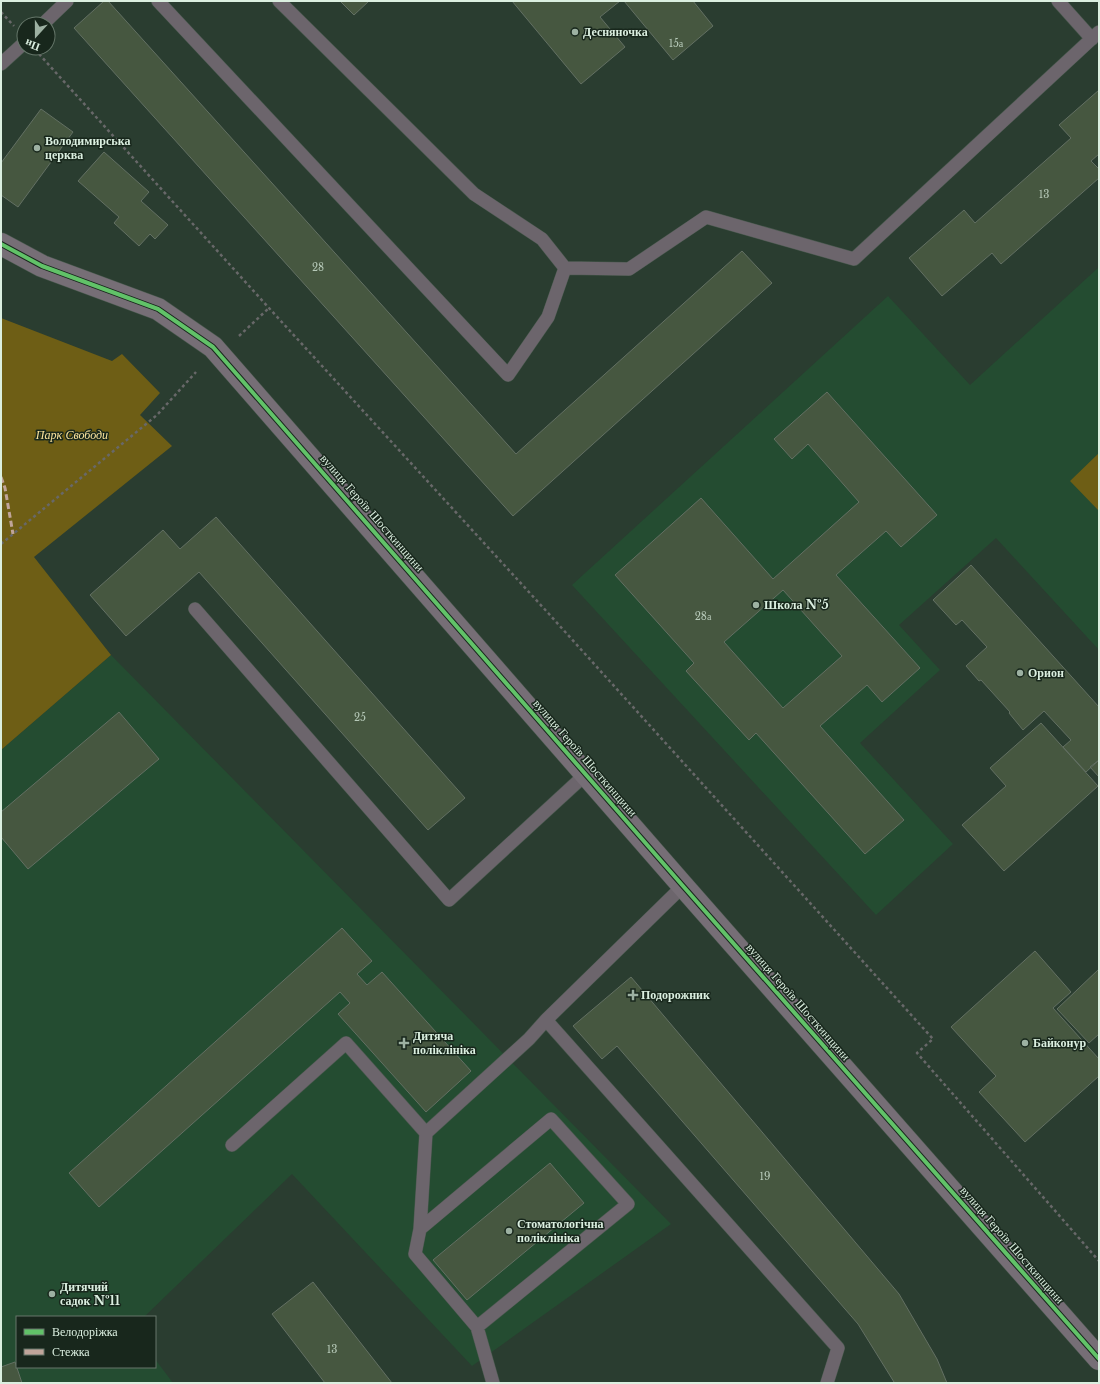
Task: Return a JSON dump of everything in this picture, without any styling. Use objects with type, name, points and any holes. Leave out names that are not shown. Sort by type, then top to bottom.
[{"type":"street","name":"вулиця Героїв Шосткинщини","points":[[1,244],[42,266],[158,309],[214,347],[683,886],[1099,1359]]},
{"type":"lane","points":[[51,16],[67,1]]},
{"type":"lane","points":[[158,1],[508,375],[548,317],[565,268]]},
{"type":"lane","points":[[279,1],[474,194],[542,239],[565,268]]},
{"type":"lane","points":[[565,268],[629,269],[706,217],[854,259],[1096,36],[1058,1]]},
{"type":"lane","points":[[1,64],[16,50]]},
{"type":"lane","points":[[195,609],[449,900],[586,774]]},
{"type":"lane","points":[[493,1383],[477,1327],[415,1254],[420,1229],[426,1133],[529,1039],[546,1020],[683,886]]},
{"type":"lane","points":[[546,1020],[838,1348],[827,1383]]},
{"type":"lane","points":[[232,1145],[346,1043],[426,1133]]},
{"type":"lane","points":[[420,1229],[551,1119],[628,1204],[477,1327]]},
{"type":"path","points":[[1,12],[15,27]]},
{"type":"path","points":[[41,56],[549,614],[933,1039],[917,1053],[1099,1261]]},
{"type":"path","points":[[239,336],[269,308]]},
{"type":"path","points":[[1,544],[157,415],[196,372]]},
{"type":"shaded area","name":"Школа №5","points":[[1099,267],[1099,650],[996,538],[899,625],[940,670],[860,743],[953,844],[876,915],[572,585],[888,296],[970,385]]},
{"type":"shaded area","points":[[111,655],[671,1224],[472,1366],[292,1174],[145,1316],[16,1316],[16,1368],[156,1368],[156,1360],[173,1383],[1,1383],[1,750]]},
{"type":"green space","name":"Парк Свободи","points":[[1,318],[112,361],[122,354],[160,393],[140,415],[172,446],[34,557],[111,655],[1,750]]},
{"type":"green space","points":[[1099,453],[1099,511],[1070,481]]},
{"type":"building","points":[[104,1],[108,1],[516,454],[742,251],[772,283],[513,516],[74,28]]},
{"type":"building","points":[[340,1],[369,1],[354,15]]},
{"type":"building","name":"Десняночка","points":[[512,1],[620,1],[600,17],[625,47],[581,84]]},
{"type":"building","name":"Десняночка","points":[[624,1],[693,1],[713,26],[673,60]]},
{"type":"building","points":[[1099,90],[1099,154],[1091,161],[1099,169],[1099,178],[1001,264],[992,253],[942,296],[909,258],[964,210],[975,223],[1071,138],[1059,125]]},
{"type":"building","name":"Володимирська церква","points":[[41,109],[73,132],[18,207],[1,195],[1,163]]},
{"type":"building","points":[[104,152],[149,192],[141,201],[168,225],[155,239],[150,234],[139,246],[114,223],[119,217],[78,181]]},
{"type":"building","points":[[827,392],[937,515],[901,547],[886,531],[836,575],[920,668],[882,702],[867,685],[820,726],[904,820],[865,854],[756,733],[749,740],[686,671],[694,663],[615,575],[701,498],[773,579],[859,502],[808,444],[792,459],[774,439]],"holes":[[[783,590],[842,656],[783,708],[724,642]]]},
{"type":"building","points":[[216,517],[465,798],[428,830],[199,572],[126,636],[90,595],[163,530],[180,549]]},
{"type":"building","name":"Орион","points":[[971,565],[1099,707],[1099,760],[1086,772],[1063,747],[1071,740],[1044,711],[1023,730],[1009,713],[1010,712],[966,666],[987,647],[962,620],[956,625],[933,600]]},
{"type":"building","points":[[119,712],[159,759],[28,869],[1,837],[1,812]]},
{"type":"building","points":[[1041,723],[1098,786],[1004,871],[962,825],[1006,786],[990,768]]},
{"type":"building","points":[[1099,760],[1099,777],[1090,767]]},
{"type":"building","name":"Дитяча поліклініка","points":[[342,928],[372,961],[357,974],[367,985],[382,972],[471,1071],[426,1112],[338,1014],[350,1003],[340,992],[99,1207],[69,1173]]},
{"type":"building","name":"Байконур","points":[[1035,951],[1071,992],[1053,1008],[1099,1059],[1099,1076],[1025,1142],[979,1092],[996,1076],[951,1027]]},
{"type":"building","points":[[1099,969],[1099,1034],[1089,1043],[1057,1009]]},
{"type":"building","points":[[631,977],[899,1294],[937,1359],[947,1383],[891,1383],[894,1382],[858,1324],[617,1046],[602,1059],[573,1026]]},
{"type":"building","name":"Стоматологічна поліклініка","points":[[550,1163],[584,1203],[467,1300],[433,1260]]},
{"type":"building","points":[[313,1282],[392,1383],[325,1383],[272,1314]]},
{"type":"building","points":[[15,1362],[22,1383],[1,1383],[1,1367]]},
{"type":"marked path","points":[[1,477],[5,488],[13,534]]},
{"type":"cycle path","points":[[1,244],[42,266],[158,309],[213,347],[683,886],[1099,1359]]},
{"type":"place","name":"Десняночка","points":[[575,32]]},
{"type":"place","name":"Володимирська церква","points":[[37,148]]},
{"type":"place","name":"Школа №5","points":[[756,605]]},
{"type":"place","name":"Орион","points":[[1020,673]]},
{"type":"place","name":"Подорожник","points":[[633,995]]},
{"type":"place","name":"Дитяча поліклініка","points":[[404,1043]]},
{"type":"place","name":"Байконур","points":[[1025,1043]]},
{"type":"place","name":"Стоматологічна поліклініка","points":[[509,1231]]},
{"type":"place","name":"Дитячий садок №11","points":[[52,1294]]}]
